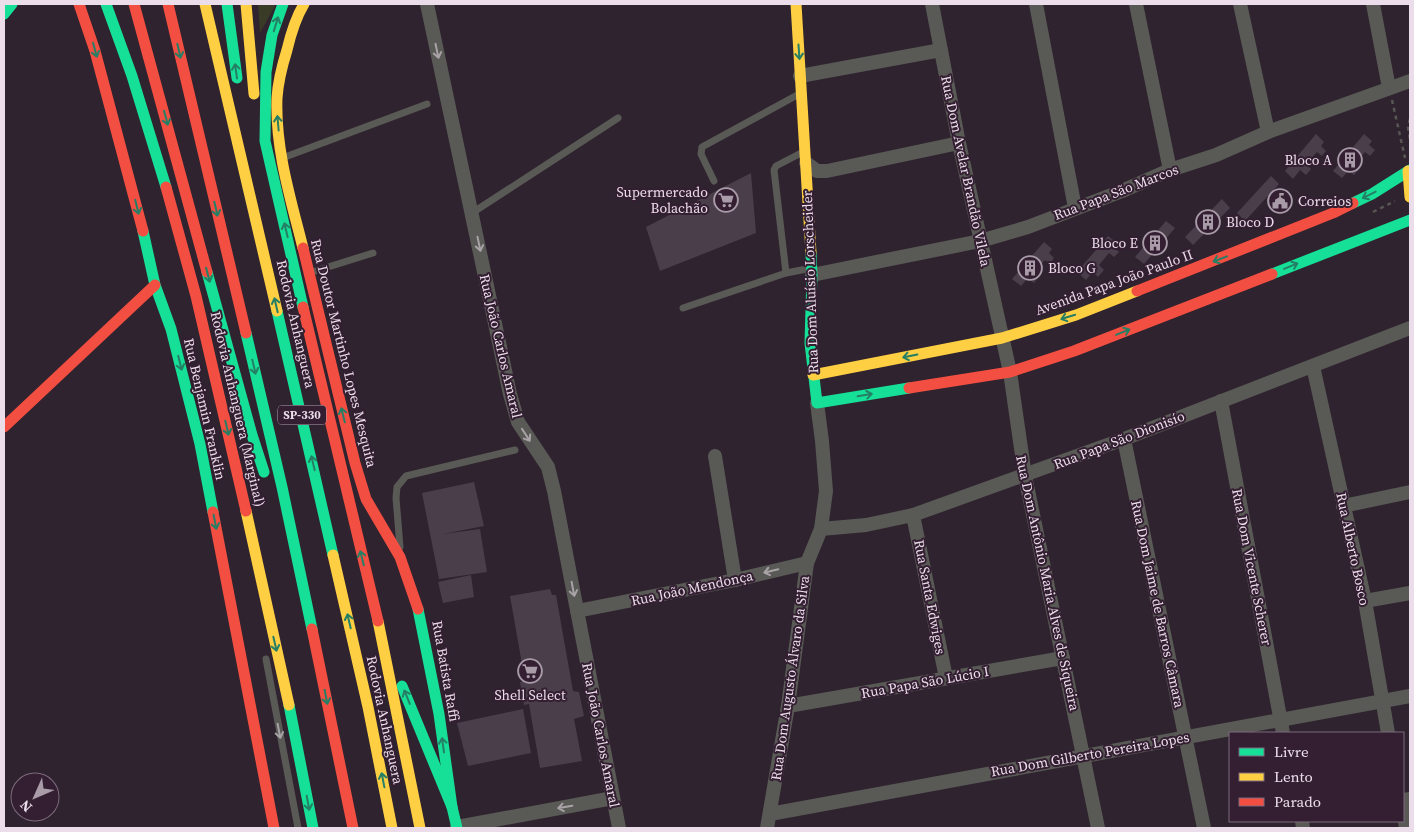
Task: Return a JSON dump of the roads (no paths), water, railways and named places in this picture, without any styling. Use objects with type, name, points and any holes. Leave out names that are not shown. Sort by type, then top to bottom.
[{"type":"main road","points":[[4,14],[12,4]]},
{"type":"main road","name":"Rua Benjamin Franklin","points":[[79,4],[88,25],[156,285],[171,328],[200,444],[274,828]]},
{"type":"main road","name":"Rodovia Anhanguera (Marginal)","points":[[106,4],[155,146],[174,210],[249,524],[296,738],[313,828]]},
{"type":"main road","points":[[134,4],[252,435],[267,481]]},
{"type":"main road","name":"SP-330","points":[[168,4],[282,487],[353,828]]},
{"type":"main road","name":"Rodovia Anhanguera","points":[[205,4],[258,223],[368,707],[392,828]]},
{"type":"main road","points":[[227,4],[238,89]]},
{"type":"main road","points":[[246,4],[257,120],[265,141],[380,632],[420,828]]},
{"type":"main road","points":[[265,141],[266,72],[272,35],[283,4]]},
{"type":"main road","name":"Rua Doutor Martinho Lopes Mesquita","points":[[304,4],[295,20],[279,78],[277,108],[282,158],[355,463],[366,499],[381,527]]},
{"type":"main road","name":"Rua Dom Aluísio Lorscheider","points":[[796,4],[812,271],[810,343],[817,403]]},
{"type":"main road","points":[[130,39],[168,168],[174,196],[174,210]]},
{"type":"main road","points":[[241,108],[258,223]]},
{"type":"main road","points":[[1409,171],[1408,186],[1410,197]]},
{"type":"main road","name":"Avenida Papa João Paulo II","points":[[813,376],[1002,338],[1076,315],[1333,214],[1372,194],[1409,171]]},
{"type":"main road","points":[[817,403],[1010,372],[1074,351],[1410,220]]},
{"type":"main road","points":[[4,427],[156,285]]},
{"type":"main road","points":[[274,500],[322,675]]},
{"type":"main road","name":"Rua Batista Raffi","points":[[381,527],[400,557],[420,614],[439,714],[452,807],[457,828]]},
{"type":"main road","points":[[380,632],[452,807]]},
{"type":"street","name":"Rua João Carlos Amaral","points":[[427,4],[510,394],[518,422],[548,467],[554,491],[619,828]]},
{"type":"street","name":"Rua Dom Avelar Brandão Vilela","points":[[932,4],[959,143],[1002,338]]},
{"type":"street","points":[[1036,4],[1075,208]]},
{"type":"street","points":[[1136,4],[1170,170]]},
{"type":"street","points":[[1240,4],[1268,132]]},
{"type":"street","points":[[1373,4],[1389,88]]},
{"type":"street","points":[[800,76],[941,50]]},
{"type":"street","name":"Rua Papa São Marcos","points":[[812,271],[980,241],[1028,226],[1170,170],[1216,155],[1268,132],[1410,81]]},
{"type":"street","points":[[806,157],[817,172],[959,143]]},
{"type":"street","points":[[808,186],[816,177],[827,171]]},
{"type":"street","name":"Rua Papa São Dionisío","points":[[821,529],[866,525],[913,516],[1025,476],[1410,328]]},
{"type":"street","name":"Rua Dom Antônio Maria Alves de Siqueira","points":[[1002,338],[1010,372],[1025,476],[1098,828]]},
{"type":"street","name":"Rua Alberto Bosco","points":[[1313,366],[1365,602],[1388,732]]},
{"type":"street","name":"Rua Dom Vicente Scherer","points":[[1221,401],[1283,732]]},
{"type":"street","name":"Rua Dom Aluísio Lorscheider","points":[[817,403],[826,491],[821,529]]},
{"type":"street","name":"Rua Dom Jaime de Barros Câmara","points":[[1124,438],[1204,828]]},
{"type":"street","points":[[715,456],[735,580]]},
{"type":"street","points":[[1343,506],[1410,492]]},
{"type":"street","name":"Rua Santa Edwiges","points":[[913,516],[946,678]]},
{"type":"street","name":"Rua Dom Augusto Álvaro da Silva","points":[[767,828],[788,706],[807,563],[821,529]]},
{"type":"street","name":"Rua João Mendonça","points":[[577,611],[735,580],[807,563]]},
{"type":"street","points":[[1365,602],[1410,593]]},
{"type":"street","name":"Rua Papa São Lúcio I","points":[[788,706],[1063,658]]},
{"type":"street","name":"Rua Dom Gilberto Pereira Lopes","points":[[770,814],[1410,696]]},
{"type":"street","points":[[457,828],[613,798]]},
{"type":"street","points":[[1404,815],[1406,828]]},
{"type":"lane","points":[[714,181],[701,154],[702,147],[801,93]]},
{"type":"lane","points":[[282,158],[427,104]]},
{"type":"lane","points":[[472,213],[618,118]]},
{"type":"lane","points":[[786,272],[774,170],[776,166],[806,157]]},
{"type":"lane","points":[[309,273],[373,253]]},
{"type":"lane","points":[[683,308],[786,272],[812,271]]},
{"type":"lane","points":[[400,557],[396,498],[397,486],[406,476],[515,450]]},
{"type":"lane","points":[[262,617],[264,597]]},
{"type":"lane","points":[[265,653],[298,828]]},
{"type":"place","name":"Bloco A","points":[[1350,160]]},
{"type":"place","name":"Supermercado Bolachão","points":[[726,200]]},
{"type":"place","name":"Correios","points":[[1280,201]]},
{"type":"place","name":"Bloco D","points":[[1208,222]]},
{"type":"place","name":"Bloco E","points":[[1155,243]]},
{"type":"place","name":"Bloco G","points":[[1030,268]]},
{"type":"place","name":"Shell Select","points":[[530,671]]}]
